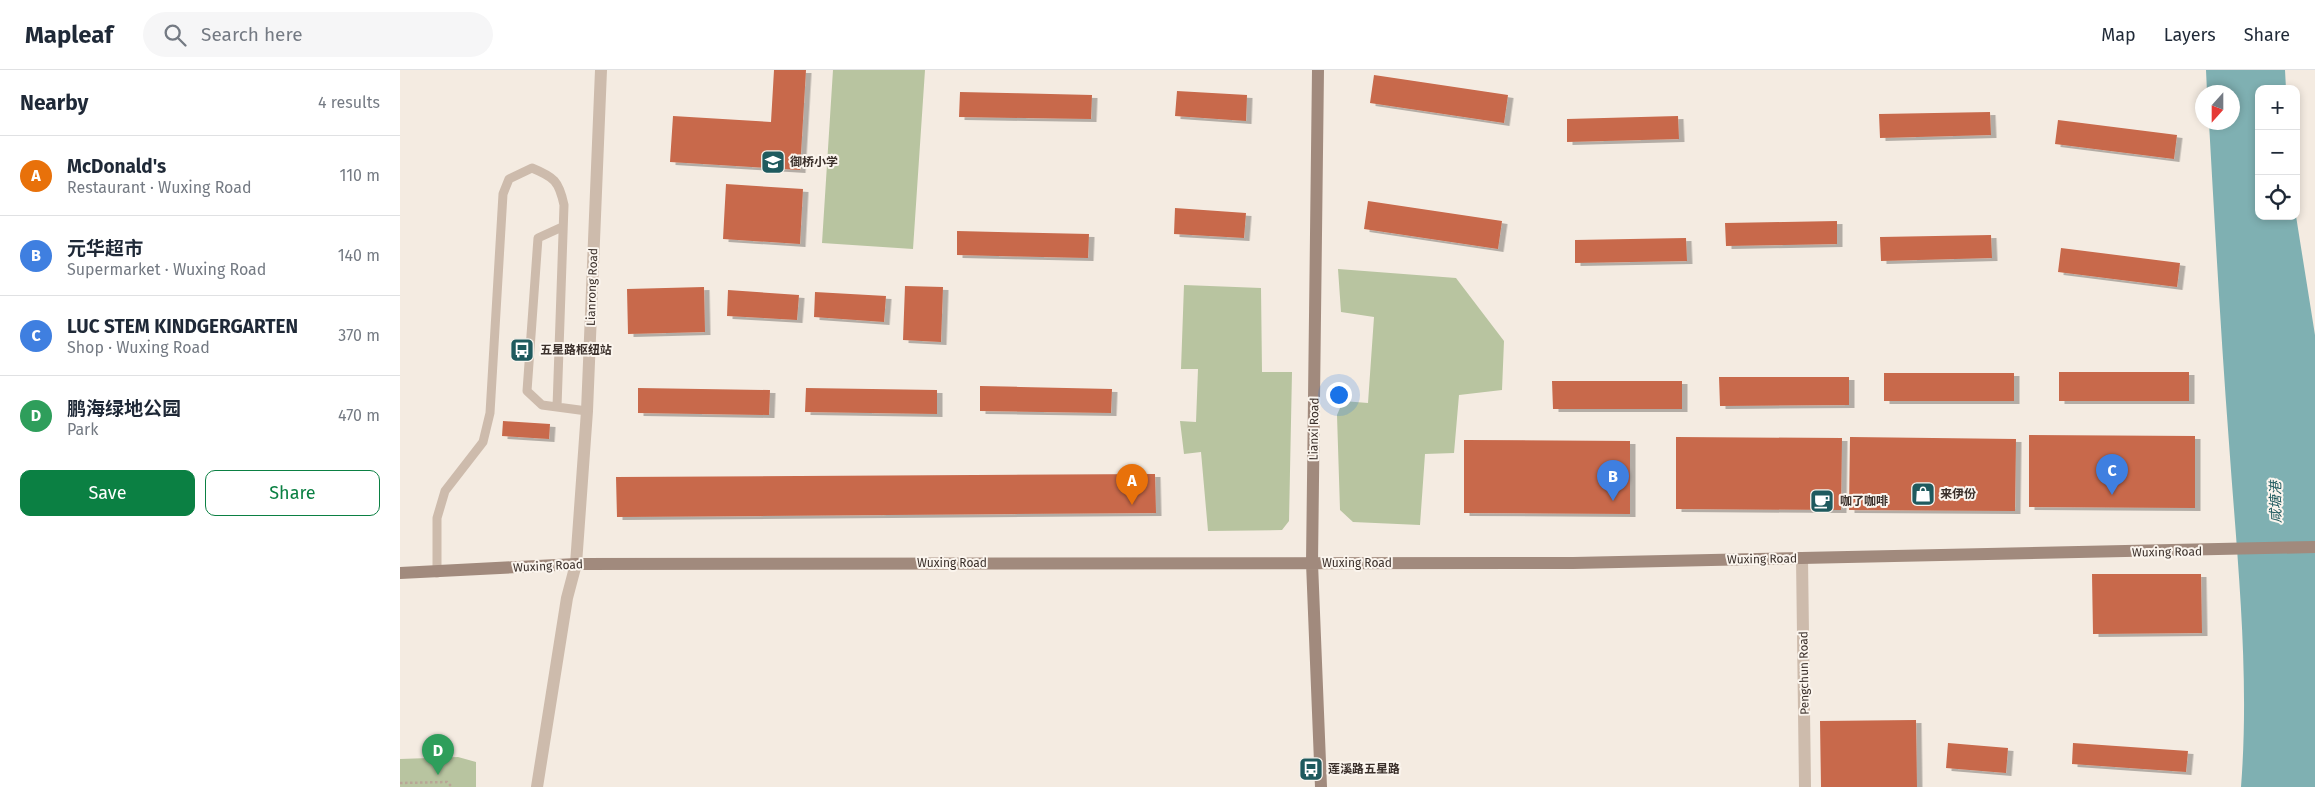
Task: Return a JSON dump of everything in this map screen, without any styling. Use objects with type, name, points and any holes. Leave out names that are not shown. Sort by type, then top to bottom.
[{"type":"street","name":"Lianrong Road","points":[[537,787],[567,598],[576,564],[587,411],[601,70]]},
{"type":"street","name":"Lianxi Road","points":[[1318,70],[1312,563],[1321,787]]},
{"type":"street","name":"Wuxing Road","points":[[400,573],[437,573],[576,564],[1563,563],[2315,547]]},
{"type":"street","name":"Pengchun Road","points":[[1802,558],[1805,787]]},
{"type":"lane","points":[[437,573],[436,518],[445,491],[483,442],[490,413],[503,194],[509,179],[532,168],[551,176],[560,189],[564,205],[557,408]]},
{"type":"lane","points":[[562,227],[538,238],[527,391],[542,405],[557,408],[572,407],[587,411]]},
{"type":"path","points":[[400,783],[448,782],[452,787]]},
{"type":"green space","points":[[833,70],[925,70],[913,249],[822,243]]},
{"type":"green space","points":[[1338,269],[1456,278],[1504,341],[1502,390],[1459,395],[1454,453],[1425,454],[1420,525],[1353,522],[1340,510],[1337,415],[1343,401],[1368,403],[1374,317],[1341,312]]},
{"type":"green space","points":[[1184,285],[1261,288],[1262,372],[1292,372],[1289,521],[1282,530],[1208,531],[1201,452],[1184,454],[1180,421],[1196,422],[1198,369],[1181,369]]},
{"type":"green space","points":[[458,757],[476,762],[476,787],[400,787],[400,759]]},
{"type":"water","name":"咸塘港","points":[[2206,70],[2285,70],[2286,85],[2255,85],[2255,220],[2297,220],[2315,335],[2315,787],[2241,787],[2244,701],[2239,572],[2223,363],[2209,130],[2240,130],[2240,85],[2207,85]]},
{"type":"building","points":[[774,70],[806,70],[800,170],[670,162],[673,116],[771,122]]},
{"type":"building","points":[[1374,75],[1508,95],[1504,123],[1370,103]]},
{"type":"building","points":[[1177,91],[1247,95],[1246,121],[1175,116]]},
{"type":"building","points":[[960,92],[1092,95],[1091,119],[959,117]]},
{"type":"building","points":[[1990,112],[1991,135],[1880,138],[1879,114]]},
{"type":"building","points":[[1678,116],[1679,139],[1567,142],[1567,119]]},
{"type":"building","points":[[2058,120],[2177,135],[2174,159],[2055,144]]},
{"type":"building","points":[[726,184],[803,189],[800,244],[723,239]]},
{"type":"building","points":[[1368,201],[1502,221],[1498,249],[1364,229]]},
{"type":"building","points":[[1175,208],[1246,213],[1244,238],[1174,234]]},
{"type":"building","points":[[1837,221],[1837,244],[1726,246],[1725,223]]},
{"type":"building","points":[[957,231],[1089,234],[1088,258],[957,255]]},
{"type":"building","points":[[1991,235],[1992,258],[1881,261],[1880,237]]},
{"type":"building","points":[[1686,238],[1687,261],[1575,263],[1575,240]]},
{"type":"building","points":[[2061,248],[2180,263],[2177,287],[2058,272]]},
{"type":"building","points":[[905,286],[943,287],[941,342],[903,340]]},
{"type":"building","points":[[704,287],[705,332],[628,334],[627,289]]},
{"type":"building","points":[[728,290],[799,295],[797,320],[727,316]]},
{"type":"building","points":[[815,292],[886,296],[884,322],[814,317]]},
{"type":"building","points":[[2059,372],[2189,372],[2189,401],[2059,401]]},
{"type":"building","points":[[1884,373],[2014,373],[2014,401],[1884,401]]},
{"type":"building","points":[[1719,377],[1849,377],[1849,405],[1720,406]]},
{"type":"building","points":[[1552,381],[1682,381],[1682,409],[1553,409]]},
{"type":"building","points":[[980,386],[1112,389],[1111,413],[980,411]]},
{"type":"building","points":[[638,388],[770,390],[769,415],[638,413]]},
{"type":"building","points":[[806,388],[937,390],[937,414],[805,412]]},
{"type":"building","points":[[503,421],[550,424],[549,439],[502,436]]},
{"type":"building","points":[[2029,435],[2195,436],[2195,508],[2029,507]]},
{"type":"building","points":[[1676,437],[1842,438],[1841,510],[1676,509]]},
{"type":"building","points":[[1850,437],[2016,439],[2015,511],[1849,510]]},
{"type":"building","points":[[1464,440],[1630,441],[1630,514],[1464,513]]},
{"type":"building","points":[[1155,474],[1156,513],[617,517],[616,477]]},
{"type":"building","points":[[2092,574],[2201,574],[2202,633],[2093,634]]},
{"type":"building","points":[[1916,720],[1917,787],[1821,787],[1820,721]]},
{"type":"building","points":[[1948,743],[2008,748],[2006,773],[1946,768]]},
{"type":"building","points":[[2073,743],[2188,751],[2186,772],[2072,764]]},
{"type":"place","name":"御桥小学","points":[[773,162]]},
{"type":"place","name":"五星路枢纽站","points":[[522,350]]},
{"type":"place","name":"来伊份","points":[[1923,494]]},
{"type":"place","name":"LUC STEM KINDGERGARTEN","points":[[2112,495]]},
{"type":"place","name":"元华超市","points":[[1613,501]]},
{"type":"place","name":"咖了咖啡","points":[[1822,501]]},
{"type":"place","name":"McDonald's","points":[[1132,505]]},
{"type":"place","name":"莲溪路五星路","points":[[1311,769]]},
{"type":"place","name":"鹏海绿地公园","points":[[438,775]]}]
